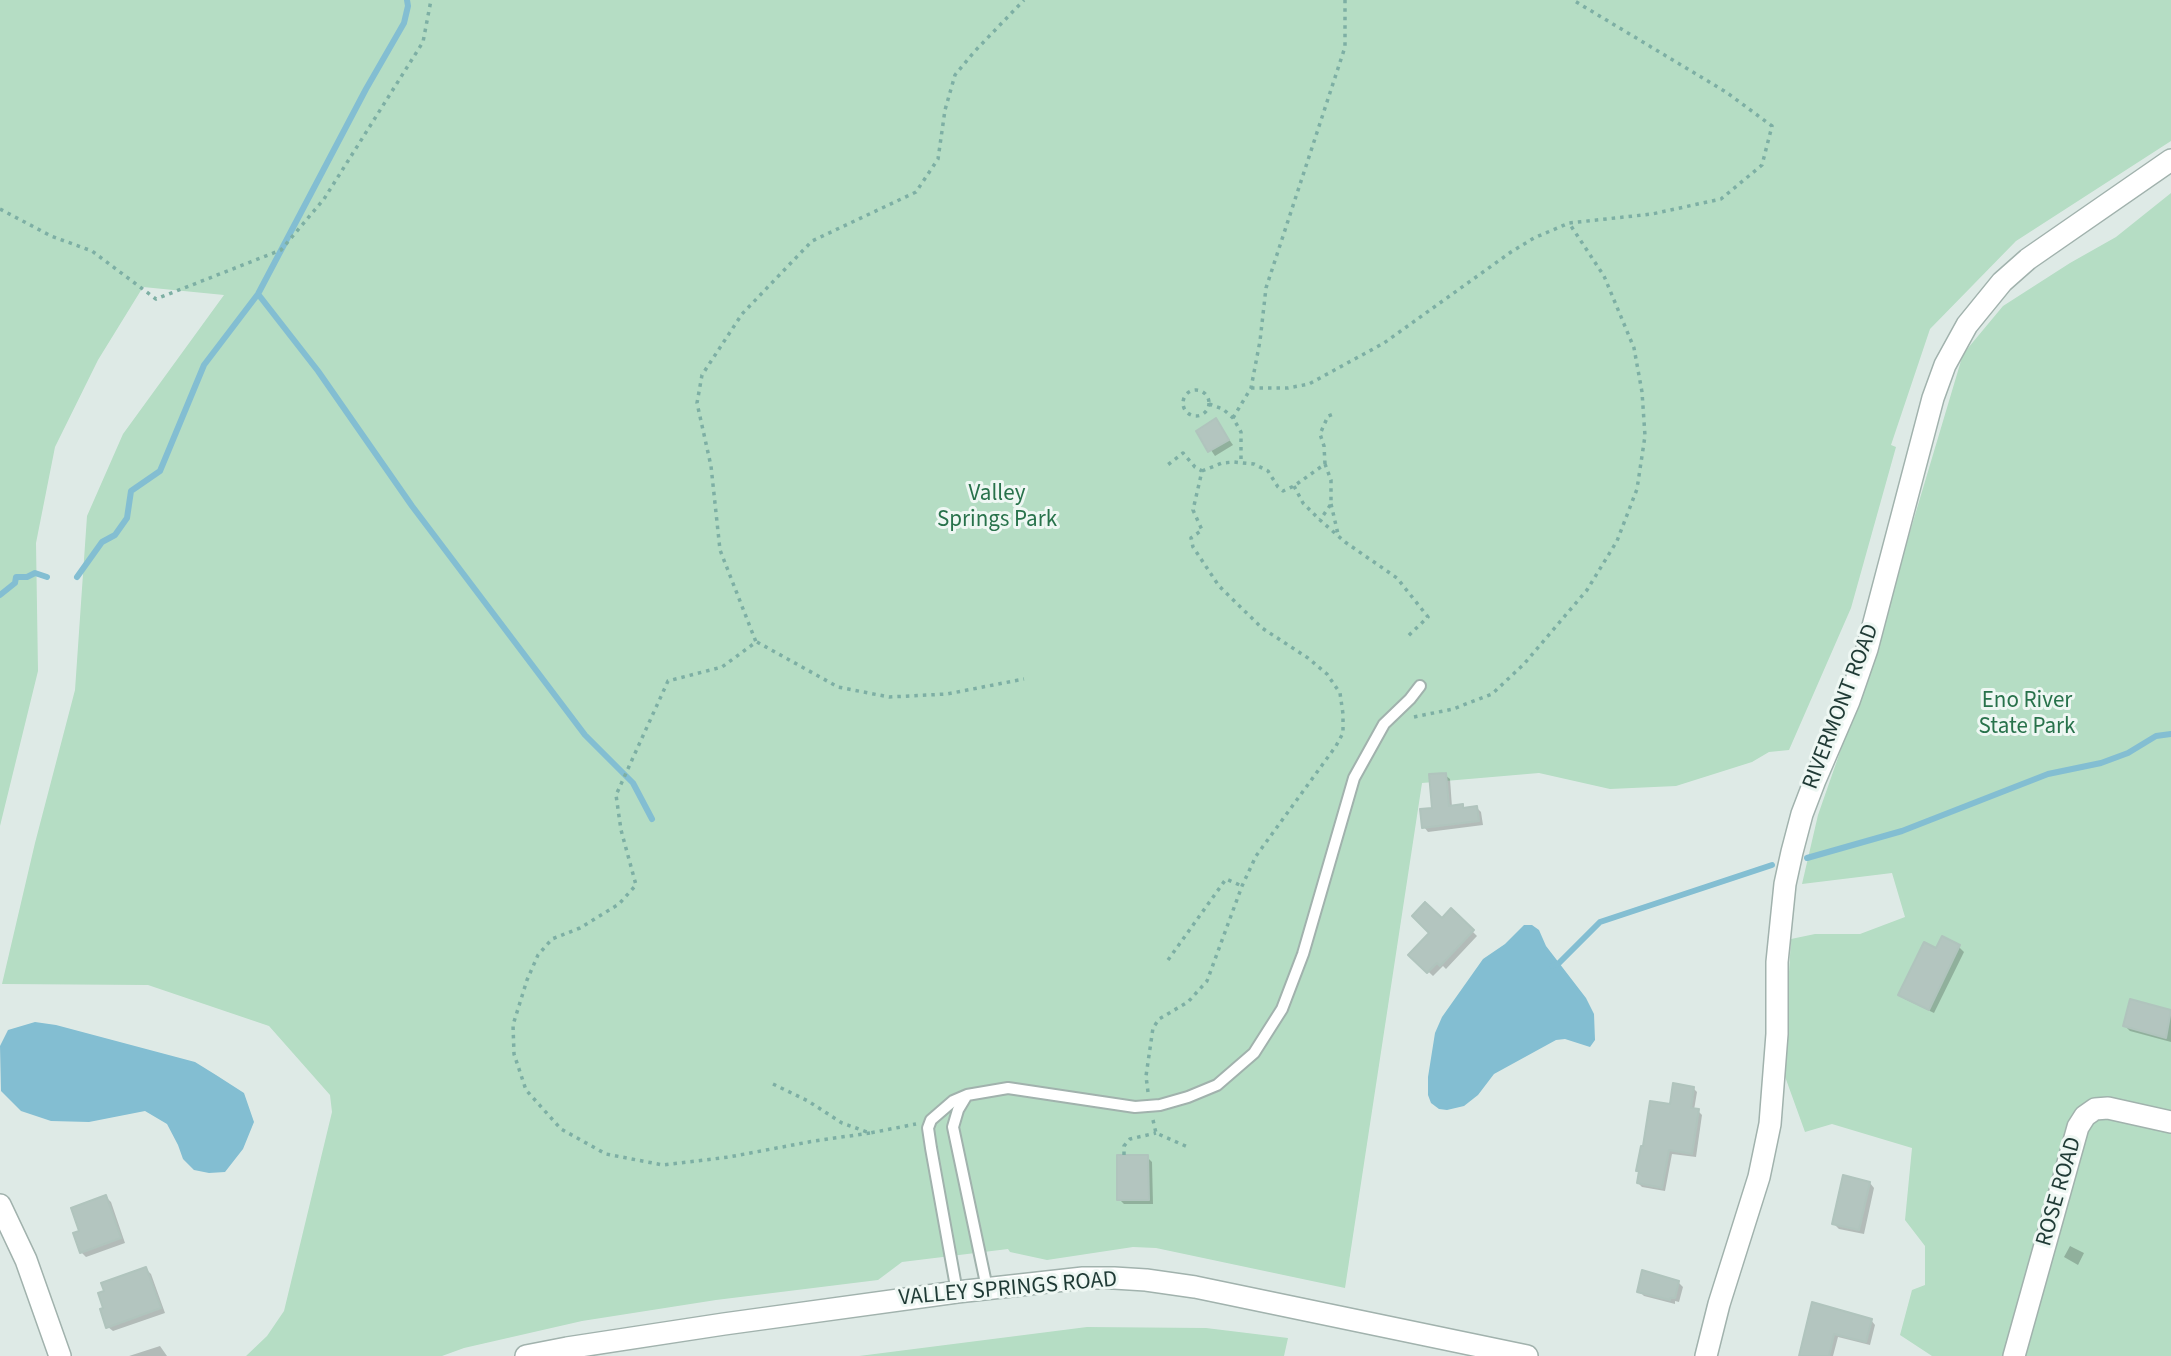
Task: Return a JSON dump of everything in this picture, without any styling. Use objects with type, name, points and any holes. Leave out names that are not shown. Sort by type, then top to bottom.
[{"type":"street","name":"RIVERMONT ROAD","points":[[1706,1356],[1719,1304],[1759,1177],[1770,1124],[1777,1034],[1777,962],[1785,884],[1792,852],[1810,792],[1849,701],[1867,649],[1918,450],[1941,376],[1967,325],[2002,282],[2037,253],[2171,160]]},
{"type":"street","name":"ROSE ROAD","points":[[2014,1356],[2078,1127],[2085,1116],[2095,1109],[2108,1108],[2171,1122]]},
{"type":"street","points":[[0,1205],[26,1260],[60,1356]]},
{"type":"street","name":"VALLEY SPRINGS ROAD","points":[[526,1356],[724,1324],[987,1288],[1083,1278],[1146,1280],[1195,1287],[1527,1356]]},
{"type":"lane","points":[[957,1292],[931,1148],[928,1128],[931,1120],[953,1101],[967,1095],[1008,1087],[1135,1107],[1188,1097],[1217,1085],[1254,1052],[1282,1009],[1320,901],[1354,778],[1384,724],[1410,699],[1419,685]]},
{"type":"lane","points":[[967,1095],[958,1110],[953,1127],[987,1288]]},
{"type":"path","points":[[0,209],[51,236],[92,251],[156,299],[281,250],[324,199],[423,42],[431,0]]},
{"type":"path","points":[[1024,0],[974,51],[955,75],[945,110],[939,159],[916,192],[812,241],[742,314],[702,375],[697,403],[710,466],[720,550],[756,642],[838,687],[889,697],[947,694],[1024,679]]},
{"type":"path","points":[[1233,418],[1251,388],[1266,288],[1345,47],[1345,0]]},
{"type":"path","points":[[1251,388],[1288,388],[1309,384],[1384,343],[1534,238],[1569,223],[1652,214],[1721,200],[1762,165],[1772,126],[1726,92],[1573,0]]},
{"type":"path","points":[[1384,724],[1453,709],[1492,694],[1508,680],[1587,590],[1617,541],[1637,489],[1645,436],[1643,391],[1634,348],[1604,275],[1569,223]]},
{"type":"path","points":[[1193,389],[1199,389],[1205,393],[1209,404],[1205,413],[1198,416],[1189,414],[1182,403],[1184,397],[1193,389]]},
{"type":"path","points":[[1209,404],[1223,409],[1233,418],[1241,432],[1241,463]]},
{"type":"path","points":[[1336,413],[1328,416],[1320,434],[1325,464],[1331,480],[1331,504],[1338,536]]},
{"type":"path","points":[[1165,467],[1183,453],[1202,471]]},
{"type":"path","points":[[1202,471],[1222,463],[1254,464],[1268,471],[1283,491],[1325,464]]},
{"type":"path","points":[[1156,1133],[1146,1076],[1153,1028],[1159,1019],[1188,1002],[1208,981],[1242,886],[1256,856],[1343,733],[1340,693],[1327,674],[1262,628],[1219,586],[1193,547],[1191,538],[1202,530],[1193,510],[1202,471]]},
{"type":"path","points":[[1294,486],[1303,503],[1320,520],[1397,578],[1428,617],[1407,637]]},
{"type":"path","points":[[1320,520],[1331,504]]},
{"type":"path","points":[[756,642],[722,667],[668,681],[616,795],[621,830],[636,885],[619,904],[580,928],[552,939],[538,955],[513,1025],[514,1054],[526,1090],[561,1129],[606,1154],[663,1165],[729,1157],[931,1120]]},
{"type":"path","points":[[1168,960],[1226,879],[1242,886]]},
{"type":"path","points":[[773,1084],[808,1101],[842,1123],[870,1133]]},
{"type":"path","points":[[1124,1155],[1124,1146],[1130,1139],[1156,1133],[1190,1148]]},
{"type":"green space","name":"Valley Springs Park","points":[[0,0],[2171,0],[2171,141],[2016,241],[1930,329],[1891,445],[1896,447],[1851,608],[1789,750],[1769,752],[1752,762],[1676,786],[1610,789],[1539,773],[1422,783],[1345,1288],[1156,1248],[1133,1247],[1047,1260],[1010,1252],[1008,1249],[902,1262],[878,1280],[716,1300],[582,1321],[464,1348],[442,1356],[246,1356],[267,1336],[284,1311],[332,1112],[330,1095],[269,1026],[148,985],[2,984],[75,690],[87,516],[123,434],[224,295],[143,287],[98,360],[55,447],[36,543],[38,671],[0,826]]},
{"type":"green space","name":"Eno River State Park","points":[[2171,193],[2171,1356],[1932,1356],[1900,1335],[1912,1290],[1925,1285],[1925,1246],[1905,1220],[1912,1148],[1832,1124],[1805,1132],[1783,1071],[1791,939],[1815,934],[1860,934],[1905,917],[1892,873],[1802,884],[1818,815],[1870,666],[1963,354],[2003,306],[2116,237]]},
{"type":"green space","points":[[1087,1327],[1206,1328],[1288,1338],[1284,1356],[859,1356]]},
{"type":"water","points":[[1524,925],[1532,925],[1539,930],[1546,946],[1586,998],[1594,1014],[1595,1040],[1590,1047],[1565,1039],[1556,1040],[1494,1074],[1478,1095],[1464,1106],[1439,1109],[1431,1103],[1428,1095],[1428,1077],[1435,1033],[1442,1017],[1483,959],[1505,944]]},
{"type":"water","points":[[35,1022],[56,1025],[195,1062],[244,1093],[254,1122],[243,1149],[225,1172],[209,1173],[194,1170],[183,1159],[167,1124],[145,1111],[89,1122],[51,1121],[21,1111],[1,1091],[0,1046],[8,1030]]},
{"type":"building","points":[[1216,418],[1229,440],[1208,452],[1196,431]]},
{"type":"building","points":[[1446,773],[1449,806],[1477,806],[1479,821],[1422,828],[1420,809],[1432,808],[1429,774]]},
{"type":"building","points":[[1425,902],[1442,918],[1451,908],[1474,930],[1440,966],[1437,963],[1427,973],[1408,955],[1429,933],[1412,916]]},
{"type":"building","points":[[1942,936],[1960,945],[1929,1010],[1898,995],[1924,942],[1936,948]]},
{"type":"building","points":[[2130,999],[2171,1010],[2166,1038],[2123,1026]]},
{"type":"building","points":[[1673,1083],[1694,1087],[1691,1108],[1699,1109],[1692,1154],[1669,1150],[1662,1188],[1637,1183],[1639,1171],[1636,1171],[1650,1101],[1670,1104]]},
{"type":"building","points":[[1117,1155],[1148,1155],[1149,1200],[1117,1200]]},
{"type":"building","points":[[1843,1175],[1870,1182],[1859,1230],[1832,1224]]},
{"type":"building","points":[[106,1195],[121,1238],[80,1253],[73,1233],[79,1231],[71,1208]]},
{"type":"building","points":[[146,1267],[161,1308],[106,1328],[98,1293],[104,1291],[101,1283]]},
{"type":"building","points":[[1642,1270],[1679,1281],[1675,1298],[1670,1300],[1637,1292]]},
{"type":"building","points":[[1812,1302],[1872,1319],[1866,1342],[1834,1334],[1829,1356],[1799,1356]]},
{"type":"waterway","points":[[77,577],[102,542],[115,535],[127,518],[131,491],[160,471],[204,365],[258,294],[366,89],[404,23],[407,0]]},
{"type":"waterway","points":[[258,294],[318,371],[412,506],[585,735],[633,783],[652,819]]},
{"type":"waterway","points":[[0,595],[15,583],[16,577],[27,577],[35,573],[47,577]]},
{"type":"waterway","points":[[1807,858],[1902,831],[2048,774],[2101,763],[2128,753],[2156,736],[2171,734]]},
{"type":"waterway","points":[[1552,966],[1558,964],[1600,922],[1772,865]]}]
